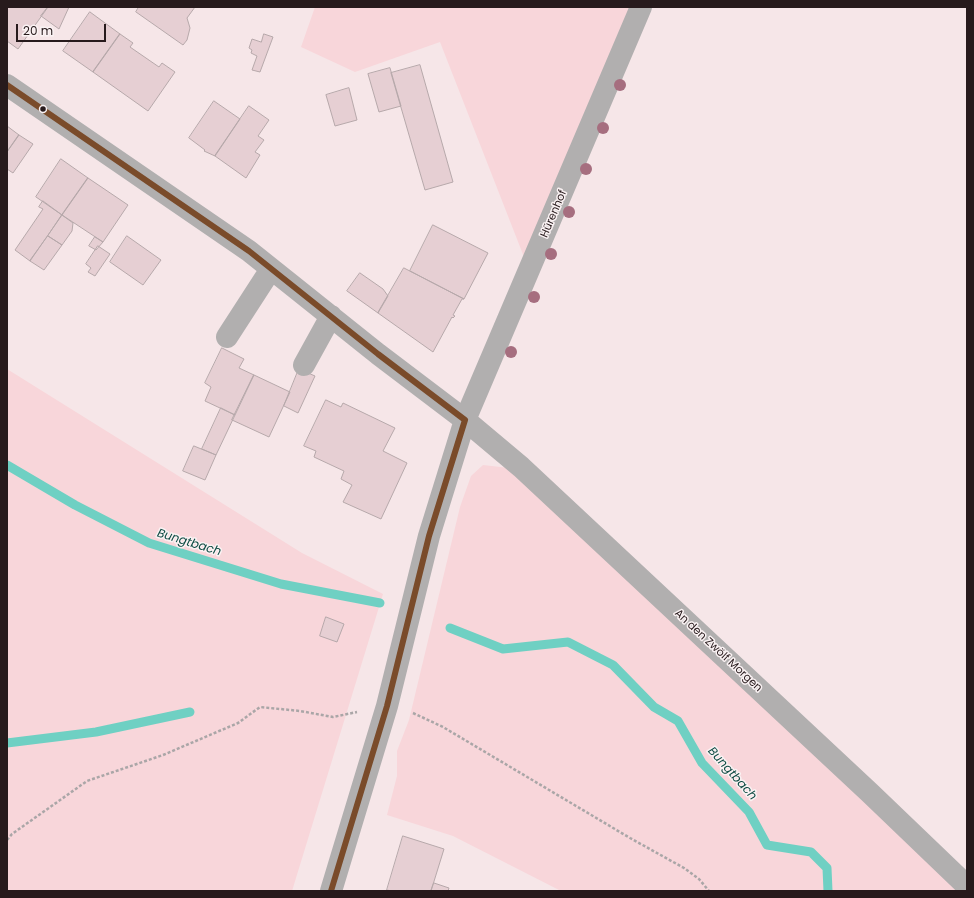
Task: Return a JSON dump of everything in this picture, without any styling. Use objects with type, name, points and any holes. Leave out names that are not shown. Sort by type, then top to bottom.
[{"type":"street","name":"Hürenhof","points":[[331,891],[387,706],[429,536],[465,420],[641,7]]},
{"type":"street","name":"An den Zwölf Morgen","points":[[7,85],[249,251],[378,354],[465,420],[521,466],[864,787],[967,886]]},
{"type":"street","points":[[227,337],[272,269]]},
{"type":"street","points":[[304,365],[331,316]]},
{"type":"path","points":[[7,840],[12,834],[87,781],[163,755],[238,723],[260,707],[300,710],[333,717],[387,706],[408,711],[444,727],[630,838],[684,868],[699,879],[709,891]]},
{"type":"shaded area","points":[[315,7],[637,7],[524,257],[440,42],[355,72],[301,47]]},
{"type":"shaded area","points":[[7,369],[302,553],[383,594],[292,891],[7,891]]},
{"type":"shaded area","points":[[483,465],[509,468],[961,891],[561,891],[453,836],[387,815],[397,776],[397,751],[409,720],[460,507],[471,476]]},
{"type":"building","points":[[7,7],[48,7],[18,49],[7,41]]},
{"type":"building","points":[[48,7],[69,7],[59,29],[41,16]]},
{"type":"building","points":[[139,7],[195,7],[187,18],[190,28],[187,40],[183,45],[136,12]]},
{"type":"building","points":[[90,12],[120,34],[93,72],[63,51]]},
{"type":"building","points":[[120,34],[133,43],[130,47],[159,67],[162,63],[175,72],[148,111],[93,72]]},
{"type":"building","points":[[264,34],[273,37],[260,72],[252,70],[257,56],[251,53],[252,50],[249,48],[252,39],[261,42]]},
{"type":"building","points":[[420,65],[453,182],[425,190],[391,73]]},
{"type":"building","points":[[390,68],[401,106],[379,112],[368,74]]},
{"type":"building","points":[[349,88],[357,120],[335,126],[326,95]]},
{"type":"building","points":[[214,101],[240,119],[215,156],[204,151],[205,150],[189,138]]},
{"type":"building","points":[[249,106],[269,120],[258,136],[264,140],[255,152],[260,155],[246,178],[215,156]]},
{"type":"building","points":[[7,126],[19,135],[7,152]]},
{"type":"building","points":[[19,135],[33,144],[13,173],[7,169],[7,152]]},
{"type":"building","points":[[61,159],[88,178],[62,215],[36,197]]},
{"type":"building","points":[[88,178],[128,205],[103,242],[62,215]]},
{"type":"building","points":[[43,201],[62,215],[30,261],[15,250],[43,209],[39,207]]},
{"type":"building","points":[[62,215],[73,223],[72,231],[62,245],[48,236]]},
{"type":"building","points":[[433,225],[488,253],[464,299],[410,271]]},
{"type":"building","points":[[48,236],[62,245],[44,270],[30,261]]},
{"type":"building","points":[[127,236],[161,260],[143,285],[110,262]]},
{"type":"building","points":[[95,237],[103,242],[96,250],[89,246]]},
{"type":"building","points":[[98,246],[110,254],[95,276],[88,272],[91,268],[86,264]]},
{"type":"building","points":[[404,268],[464,299],[462,299],[453,315],[455,316],[453,318],[452,317],[433,352],[378,313]]},
{"type":"building","points":[[360,273],[383,289],[388,296],[378,313],[347,291]]},
{"type":"building","points":[[222,348],[244,359],[239,368],[254,375],[235,415],[205,401],[211,387],[205,383]]},
{"type":"building","points":[[299,369],[315,376],[298,413],[284,406]]},
{"type":"building","points":[[254,375],[290,392],[269,437],[232,420]]},
{"type":"building","points":[[326,400],[341,407],[343,403],[395,428],[383,451],[407,463],[381,519],[343,502],[352,485],[341,479],[344,471],[314,457],[316,451],[304,446]]},
{"type":"building","points":[[221,408],[235,415],[216,455],[202,449]]},
{"type":"building","points":[[194,446],[216,455],[205,480],[183,471]]},
{"type":"building","points":[[326,617],[344,624],[337,642],[320,636]]},
{"type":"building","points":[[403,836],[444,849],[431,891],[387,890]]},
{"type":"building","points":[[434,883],[449,888],[448,891],[431,891]]},
{"type":"waterway","name":"Bungtbach","points":[[7,465],[75,505],[149,543],[281,584],[380,603]]},
{"type":"waterway","name":"Bungtbach","points":[[450,628],[503,649],[568,642],[613,665],[654,707],[678,721],[702,763],[749,812],[767,845],[811,852],[827,868],[828,891]]},
{"type":"waterway","points":[[7,743],[96,732],[190,712]]},
{"type":"transit line","points":[[7,85],[249,251],[378,354],[465,420]]},
{"type":"transit line","points":[[331,891],[387,706],[429,536],[465,420]]}]
